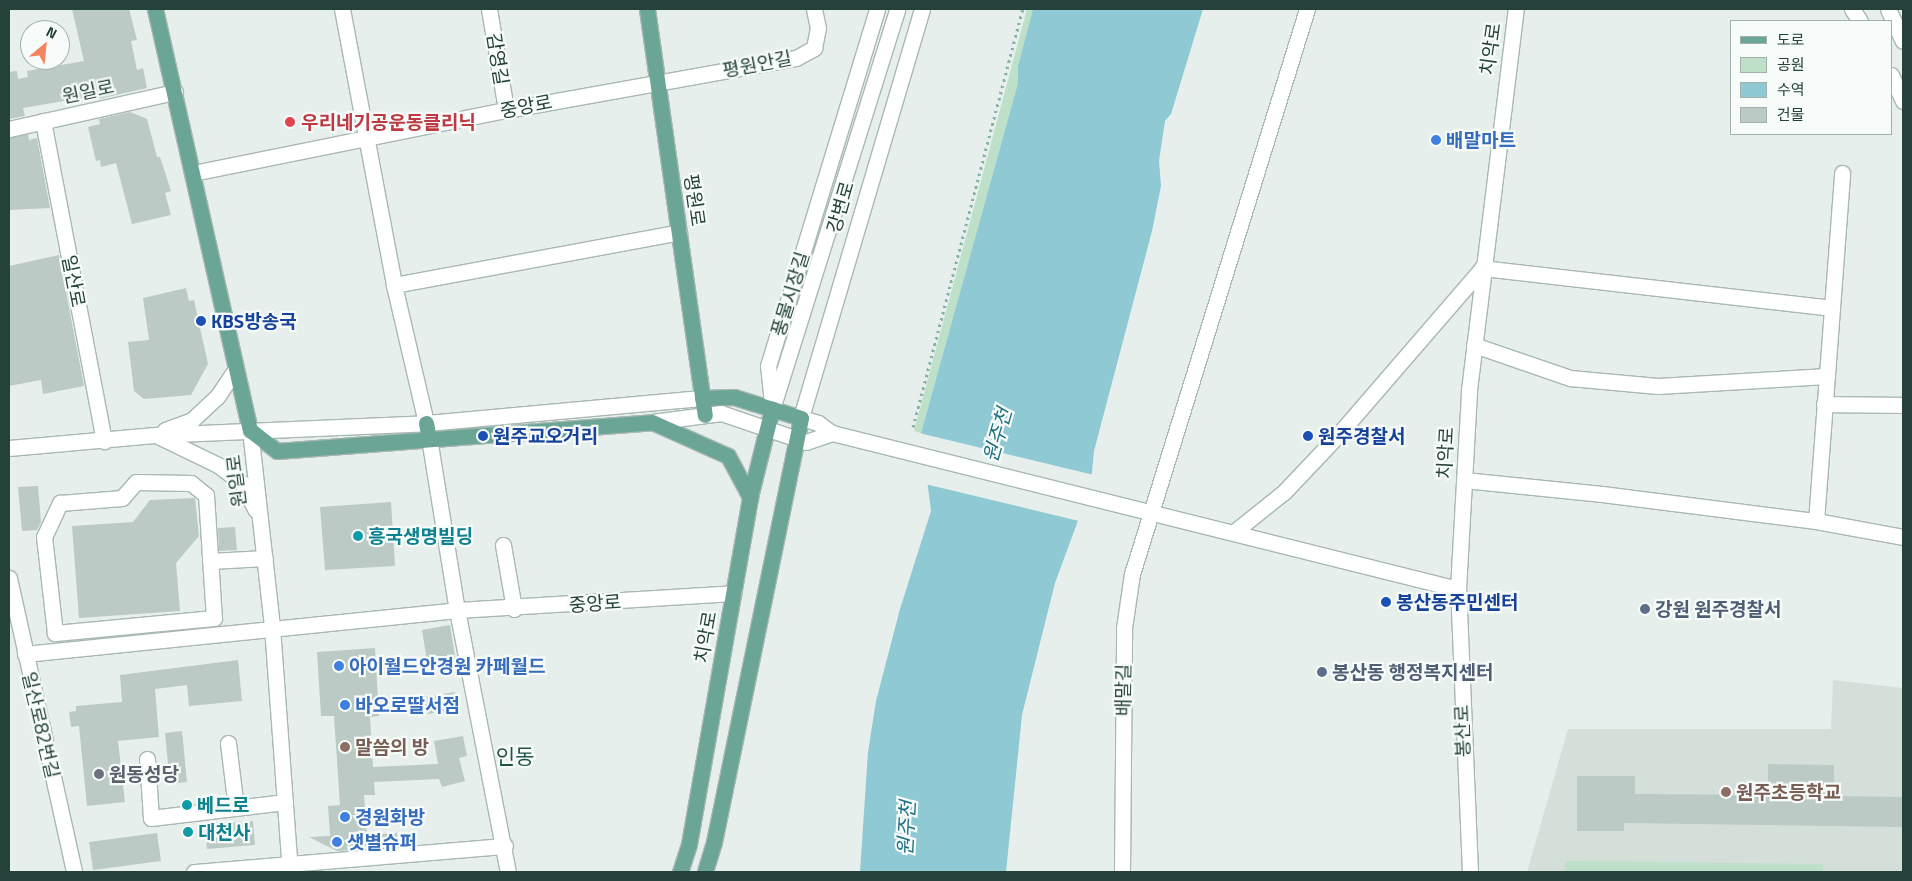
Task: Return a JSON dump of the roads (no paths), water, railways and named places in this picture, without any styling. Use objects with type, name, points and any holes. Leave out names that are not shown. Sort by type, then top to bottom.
[{"type":"main road","name":"원일로","points":[[155,9],[250,430]]},
{"type":"main road","name":"평원로","points":[[647,9],[659,82],[705,415]]},
{"type":"main road","points":[[702,398],[734,397],[801,418],[714,842],[705,872]]},
{"type":"main road","name":"치악로","points":[[680,872],[688,844],[750,497],[772,409]]},
{"type":"main road","points":[[426,422],[429,438]]},
{"type":"main road","points":[[250,430],[277,451],[652,422],[728,456],[750,497]]},
{"type":"main road","points":[[685,872],[688,844]]},
{"type":"street","points":[[342,9],[364,138],[394,285],[426,422]]},
{"type":"street","name":"감영길","points":[[489,9],[506,110]]},
{"type":"street","name":"평원안길","points":[[659,82],[796,58],[814,48],[818,28],[814,9]]},
{"type":"street","name":"풍물시장길","points":[[772,409],[768,366],[877,9]]},
{"type":"street","name":"강변로","points":[[772,409],[896,9]]},
{"type":"street","name":"강변로","points":[[801,418],[922,9]]},
{"type":"street","name":"배말길","points":[[1122,872],[1124,628],[1132,574],[1153,512],[1307,9]]},
{"type":"street","name":"치악로","points":[[1458,589],[1474,345],[1482,268],[1516,9]]},
{"type":"street","points":[[1852,9],[1859,20]]},
{"type":"street","points":[[1888,9],[1903,41]]},
{"type":"street","points":[[1892,77],[1903,100]]},
{"type":"street","name":"중앙로","points":[[193,173],[506,110],[659,82]]},
{"type":"street","name":"원일로","points":[[9,129],[175,92]]},
{"type":"street","name":"일산로","points":[[43,121],[104,441]]},
{"type":"street","points":[[1816,521],[1842,173]]},
{"type":"street","points":[[394,285],[679,232]]},
{"type":"street","points":[[1234,532],[1284,492],[1338,435],[1482,268],[1832,308]]},
{"type":"street","points":[[1474,345],[1570,378],[1658,386],[1827,376]]},
{"type":"street","points":[[154,435],[192,420],[217,397],[236,370]]},
{"type":"street","points":[[9,448],[104,441],[154,435],[426,422],[702,398]]},
{"type":"street","points":[[1824,404],[1903,405]]},
{"type":"street","points":[[652,422],[721,413],[806,442],[832,433]]},
{"type":"street","points":[[801,418],[818,423],[832,433],[1136,507],[1458,589]]},
{"type":"street","name":"원일로","points":[[250,430],[272,627],[290,868]]},
{"type":"street","points":[[154,435],[218,465],[242,483],[260,519]]},
{"type":"street","points":[[429,438],[457,610],[505,846],[508,872]]},
{"type":"street","points":[[1464,480],[1602,494],[1816,521],[1903,537]]},
{"type":"street","points":[[136,482],[191,483],[206,495],[210,561],[214,618],[55,633],[44,537],[60,503],[122,498],[136,482]]},
{"type":"street","points":[[503,546],[514,609]]},
{"type":"street","points":[[210,561],[265,558]]},
{"type":"street","name":"일산로82번길","points":[[9,578],[74,872]]},
{"type":"street","name":"봉산로","points":[[1458,589],[1470,872]]},
{"type":"street","name":"중앙로","points":[[25,654],[272,627],[457,610],[514,609],[733,592]]},
{"type":"street","points":[[228,743],[236,808]]},
{"type":"street","points":[[147,759],[152,818],[285,802]]},
{"type":"street","points":[[709,872],[714,842]]},
{"type":"street","points":[[194,872],[290,868],[505,846]]},
{"type":"water","name":"원주천","points":[[1033,9],[1203,9],[1171,114],[1165,121],[1159,161],[1161,186],[1152,231],[1094,451],[1092,472],[1083,507],[1055,583],[1022,715],[1006,872],[860,872],[868,752],[876,701],[900,609],[931,511],[921,433],[1018,83],[1018,66]]},
{"type":"place","name":"우리네기공운동클리닉","points":[[290,122]]},
{"type":"place","name":"배말마트","points":[[1436,140]]},
{"type":"place","name":"KBS방송국","points":[[201,321]]},
{"type":"place","name":"원주교오거리","points":[[483,436]]},
{"type":"place","name":"원주경찰서","points":[[1308,436]]},
{"type":"place","name":"흥국생명빌딩","points":[[358,536]]},
{"type":"place","name":"봉산동주민센터","points":[[1386,602]]},
{"type":"place","name":"강원 원주경찰서","points":[[1645,609]]},
{"type":"place","name":"아이월드안경원 카페월드","points":[[339,666]]},
{"type":"place","name":"봉산동 행정복지센터","points":[[1322,672]]},
{"type":"place","name":"바오로딸서점","points":[[345,705]]},
{"type":"place","name":"말씀의 방","points":[[345,747]]},
{"type":"place","name":"원동성당","points":[[99,774]]},
{"type":"place","name":"원주초등학교","points":[[1726,792]]},
{"type":"place","name":"베드로","points":[[187,805]]},
{"type":"place","name":"경원화방","points":[[345,817]]},
{"type":"place","name":"대천사","points":[[188,832]]},
{"type":"place","name":"샛별슈퍼","points":[[337,842]]},
{"type":"district","name":"인동","points":[[515,756]]}]
